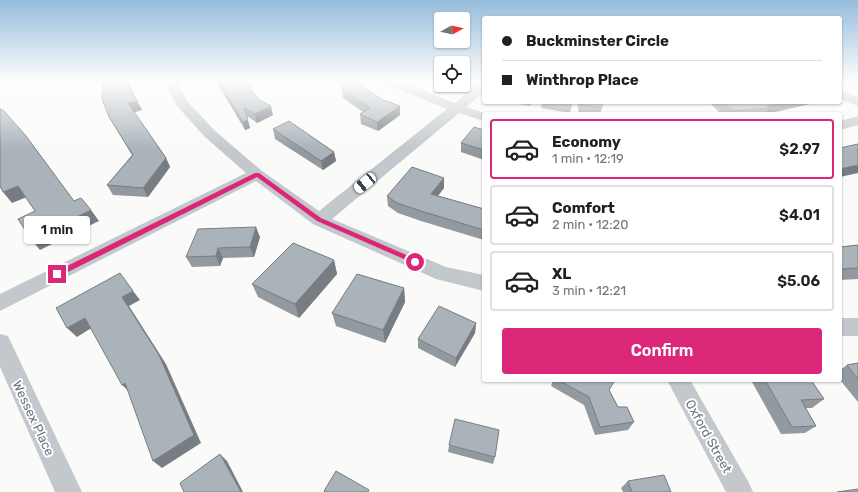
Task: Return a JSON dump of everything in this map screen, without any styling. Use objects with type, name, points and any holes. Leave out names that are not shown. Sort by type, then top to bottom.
[{"type":"street","points":[[183,104],[192,116],[209,133],[257,174],[319,220],[443,274],[482,282]]},
{"type":"street","points":[[445,104],[482,116]]},
{"type":"street","points":[[319,220],[461,104]]},
{"type":"street","points":[[842,125],[858,120]]},
{"type":"street","points":[[0,303],[257,174]]},
{"type":"street","points":[[842,327],[858,327]]},
{"type":"street","name":"Wessex Place","points":[[0,343],[69,492]]},
{"type":"street","name":"Oxford Street","points":[[679,382],[740,492]]},
{"type":"building","points":[[104,104],[129,104],[166,158],[143,188],[107,185],[133,155],[109,117]]},
{"type":"building","points":[[232,104],[267,104],[271,106],[255,114],[244,108],[248,120],[243,122]]},
{"type":"building","points":[[364,104],[394,104],[400,106],[377,122],[360,114],[370,108]]},
{"type":"building","points":[[602,104],[602,108],[582,105]]},
{"type":"building","points":[[725,104],[776,104],[767,106],[769,108],[733,111]]},
{"type":"building","points":[[0,108],[26,136],[74,201],[81,198],[91,210],[31,239],[18,219],[35,211],[18,186],[3,192],[0,186]]},
{"type":"building","points":[[289,121],[334,152],[321,161],[273,129]]},
{"type":"building","points":[[474,127],[482,129],[482,149],[461,143]]},
{"type":"building","points":[[858,144],[858,165],[842,169],[842,148]]},
{"type":"building","points":[[412,167],[444,178],[431,194],[482,208],[482,229],[397,203],[387,196]]},
{"type":"building","points":[[256,227],[250,247],[218,248],[216,256],[186,257],[198,229]]},
{"type":"building","points":[[293,243],[334,260],[295,304],[252,284]]},
{"type":"building","points":[[858,245],[858,268],[842,269],[842,247]]},
{"type":"building","points":[[120,273],[133,291],[122,297],[159,355],[194,435],[153,461],[125,383],[122,385],[85,318],[67,328],[56,308]]},
{"type":"building","points":[[357,274],[404,288],[383,330],[332,313]]},
{"type":"building","points":[[439,306],[476,323],[456,358],[418,339]]},
{"type":"building","points":[[858,363],[858,379],[847,365]]},
{"type":"building","points":[[562,382],[614,382],[609,390],[618,407],[627,407],[634,422],[600,427],[589,397]]},
{"type":"building","points":[[766,382],[812,382],[824,399],[801,400],[816,426],[792,427]]},
{"type":"building","points":[[455,419],[499,430],[495,457],[449,445]]},
{"type":"building","points":[[220,454],[241,492],[184,492],[180,483]]},
{"type":"building","points":[[336,471],[369,490],[368,492],[325,492],[324,491]]},
{"type":"building","points":[[664,475],[671,492],[632,492],[628,481]]},
{"type":"building","points":[[858,489],[858,492],[837,492]]},
{"type":"route","points":[[57,274],[257,174],[319,220],[415,262]]}]
